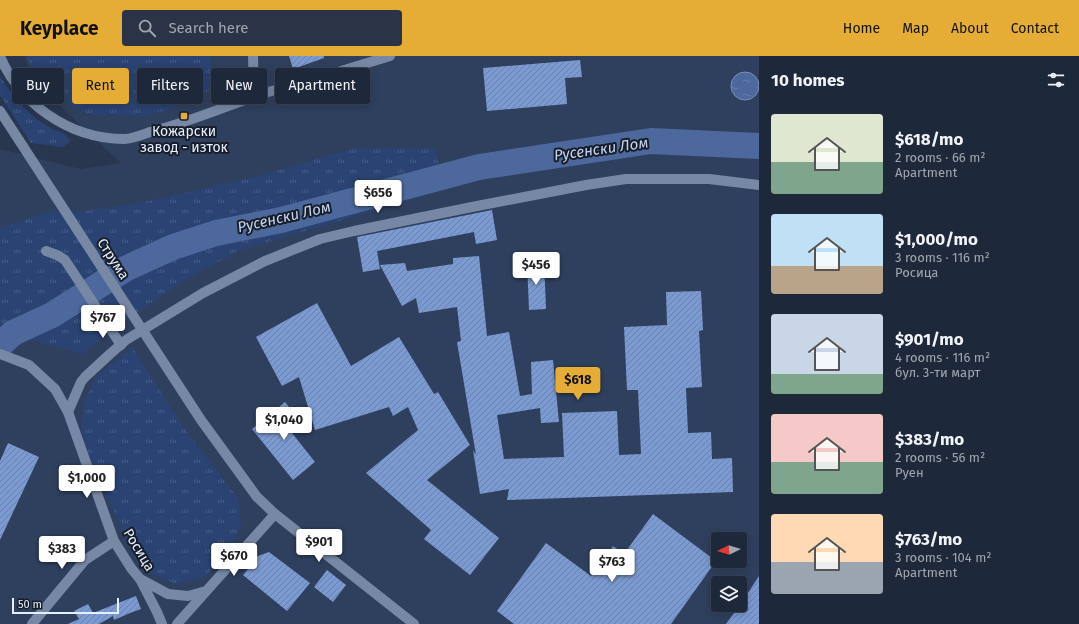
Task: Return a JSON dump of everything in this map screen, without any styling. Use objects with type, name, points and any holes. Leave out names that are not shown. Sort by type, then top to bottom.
[{"type":"street","points":[[0,56],[14,81],[26,97],[50,116],[77,131],[104,138],[126,139],[168,128],[234,104]]},
{"type":"street","points":[[254,56],[254,68]]},
{"type":"street","points":[[267,92],[390,56]]},
{"type":"street","name":"Струма","points":[[0,111],[201,420],[257,497],[275,514],[414,624]]},
{"type":"street","points":[[68,412],[81,382],[93,368],[126,340],[203,293],[265,260],[320,239],[354,230],[586,185],[626,179],[709,179],[759,185]]},
{"type":"street","points":[[46,251],[65,260],[121,345]]},
{"type":"street","name":"Росица","points":[[0,354],[29,364],[55,389],[68,412],[114,541],[131,568],[140,579],[162,624]]},
{"type":"street","points":[[177,624],[275,514]]},
{"type":"street","points":[[32,624],[85,560],[114,541]]},
{"type":"street","points":[[140,579],[168,594],[188,596],[206,591]]},
{"type":"shaded area","points":[[25,56],[759,56],[759,624],[0,624],[0,149],[81,169],[121,163],[59,104],[64,104],[64,68],[28,68]]},
{"type":"green space","points":[[27,56],[210,56],[211,89],[203,94],[203,68],[137,68],[137,104],[183,104],[168,110],[143,116],[88,114],[70,105],[64,100],[64,68],[33,68]]},
{"type":"green space","points":[[0,76],[12,93],[12,104],[21,104],[33,116],[47,126],[63,133],[71,141],[63,147],[31,143],[0,95]]},
{"type":"green space","points":[[354,148],[435,148],[444,190],[240,250],[182,282],[121,323],[82,354],[0,331],[0,228],[51,211],[70,213],[140,203],[258,176]]},
{"type":"green space","points":[[132,347],[187,432],[238,498],[241,525],[232,545],[205,577],[176,584],[152,574],[134,557],[89,455],[81,430],[84,402],[97,376]]},
{"type":"water","points":[[745,72],[751,73],[755,76],[758,80],[758,92],[755,96],[751,99],[745,100],[739,99],[735,96],[732,92],[731,86],[732,80],[735,76],[739,73]]},
{"type":"building","points":[[289,56],[324,56],[324,58],[293,68]]},
{"type":"building","points":[[580,60],[582,77],[565,78],[567,104],[487,111],[483,68]]},
{"type":"building","points":[[492,210],[497,240],[476,244],[474,232],[377,251],[380,269],[363,272],[357,237]]},
{"type":"building","points":[[479,256],[487,336],[509,332],[520,396],[532,394],[531,362],[553,360],[559,422],[541,423],[540,408],[497,415],[504,459],[564,457],[562,413],[617,411],[619,455],[641,454],[638,390],[627,390],[624,327],[667,325],[666,292],[701,291],[703,330],[699,331],[702,387],[686,388],[688,433],[711,432],[712,459],[732,458],[733,492],[507,500],[509,489],[480,494],[473,450],[476,455],[457,342],[461,341],[457,307],[419,313],[416,298],[402,306],[380,265],[405,263],[407,271],[453,264],[453,258]]},
{"type":"building","points":[[544,261],[546,309],[529,310],[527,262]]},
{"type":"building","points":[[317,303],[351,366],[399,337],[434,394],[438,392],[470,445],[427,480],[499,538],[470,575],[424,539],[431,530],[366,473],[418,430],[408,407],[393,416],[389,407],[315,430],[299,377],[282,386],[256,337]]},
{"type":"building","points":[[285,402],[299,419],[288,428],[315,462],[293,480],[252,429]]},
{"type":"building","points":[[8,443],[39,457],[0,540],[0,461]]},
{"type":"building","points":[[653,514],[711,557],[711,568],[671,624],[514,624],[497,611],[546,543],[591,576],[613,546],[624,554]]},
{"type":"building","points":[[269,552],[310,583],[287,611],[243,575],[258,556]]},
{"type":"building","points":[[327,570],[346,585],[333,602],[314,587]]},
{"type":"building","points":[[759,576],[759,624],[726,624],[735,612],[747,612],[747,594]]},
{"type":"building","points":[[136,596],[141,609],[114,620],[113,616],[99,624],[68,624],[79,619],[74,611],[88,604],[93,613]]},
{"type":"waterway","name":"Русенски Лом","points":[[0,345],[13,333],[52,315],[125,269],[173,247],[216,233],[281,220],[479,167],[651,141],[759,146]]},
{"type":"place","name":"Кожарски завод - изток","points":[[184,116]]}]
